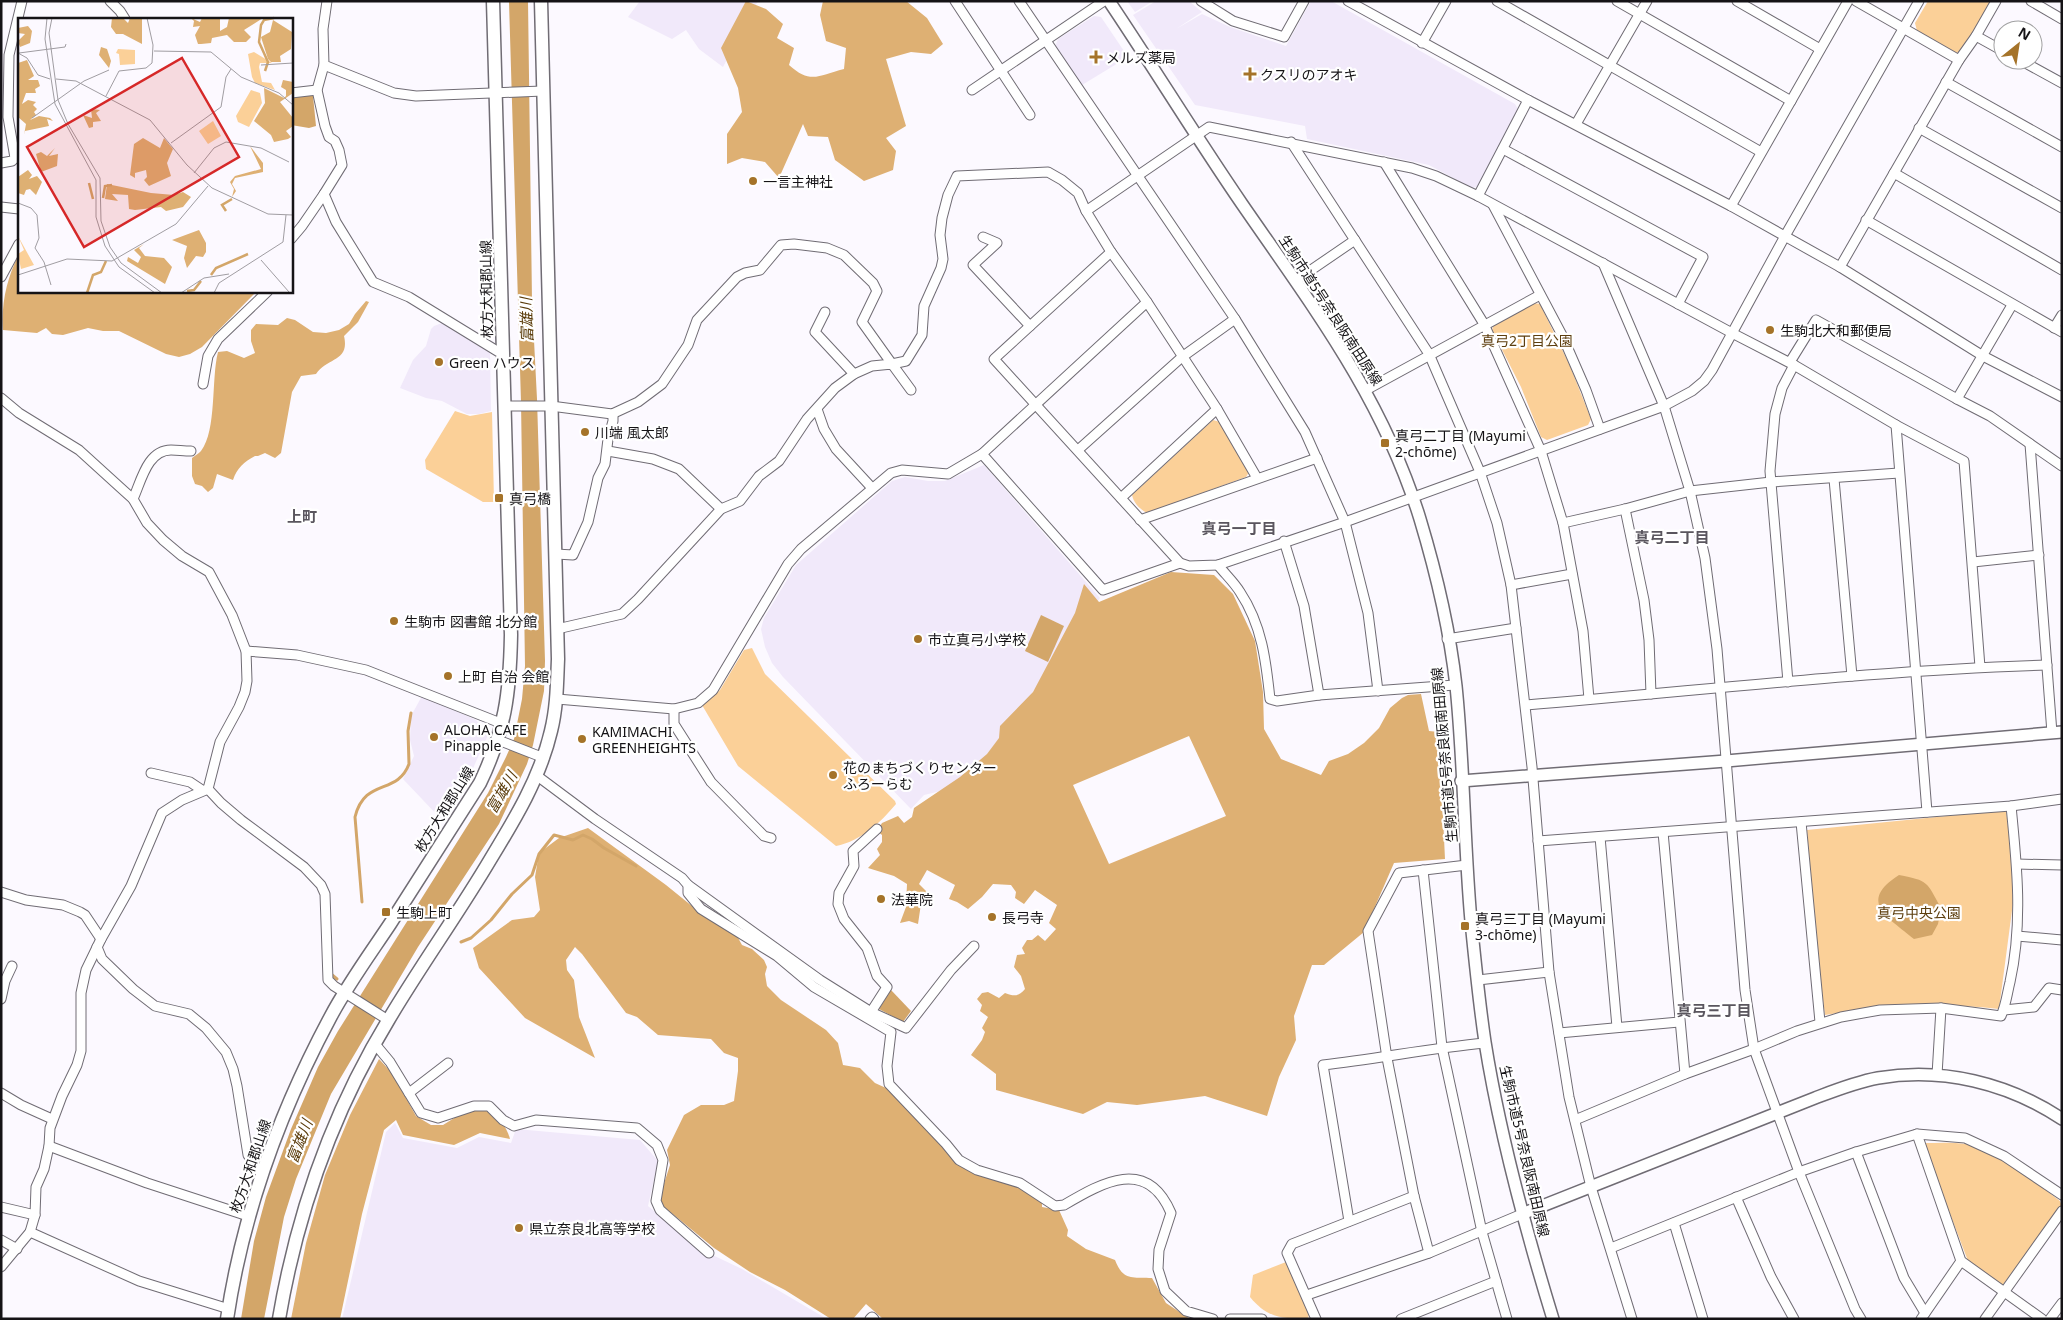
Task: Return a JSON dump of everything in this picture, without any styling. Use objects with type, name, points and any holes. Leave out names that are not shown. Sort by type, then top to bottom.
[{"type":"main road","name":"枚方大和郡山線","points":[[228,1314],[237,1261],[248,1216],[294,1090],[345,993],[480,783],[503,724],[510,681],[511,635],[494,1]]},
{"type":"main road","points":[[279,1319],[300,1218],[338,1117],[388,1020],[522,808],[544,758],[551,730],[557,699],[556,554],[541,1]]},
{"type":"street","points":[[1,163],[12,161],[14,158],[4,116],[5,53],[22,1]]},
{"type":"street","points":[[110,1],[124,18]]},
{"type":"street","points":[[292,238],[324,194],[342,165],[339,150],[335,141],[330,137],[326,126],[317,90],[324,65],[323,29],[327,1]]},
{"type":"street","points":[[955,1],[1030,115]]},
{"type":"street","points":[[1019,1],[1236,319],[1305,432],[1345,522],[1368,612],[1378,691]]},
{"type":"street","points":[[972,90],[1104,1]]},
{"type":"street","name":"生駒市道5号奈良阪南田原線","points":[[1109,1],[1196,136],[1337,342],[1366,390],[1397,454],[1413,496],[1433,566],[1456,685],[1467,865],[1485,1043],[1522,1214],[1554,1319]]},
{"type":"street","points":[[1202,1],[1233,21],[1284,38],[1304,1]]},
{"type":"street","points":[[1348,1],[1528,100],[1731,206],[1840,267],[1983,356],[2062,397]]},
{"type":"street","points":[[1422,43],[1446,1]]},
{"type":"street","points":[[1497,1],[1761,152]]},
{"type":"street","points":[[1616,1],[1791,101]]},
{"type":"street","points":[[1576,124],[1647,1]]},
{"type":"street","points":[[1737,1],[1820,49]]},
{"type":"street","points":[[1731,206],[1848,1]]},
{"type":"street","points":[[1856,1],[1959,60]]},
{"type":"street","points":[[1111,252],[994,359],[1038,404],[1180,563],[1190,566],[1218,565],[1284,541],[1345,522],[1664,406],[1680,399],[1704,381],[1919,1]]},
{"type":"street","points":[[1840,267],[1946,82],[1996,1]]},
{"type":"street","points":[[2031,1],[2062,19]]},
{"type":"street","points":[[1976,36],[1993,45]]},
{"type":"street","points":[[324,65],[394,93],[416,96],[543,91]]},
{"type":"street","points":[[2038,70],[2062,83]]},
{"type":"street","points":[[1946,82],[2062,147]]},
{"type":"street","points":[[292,93],[317,90]]},
{"type":"street","points":[[1478,196],[1528,100]]},
{"type":"street","points":[[1086,210],[1209,127],[1291,142],[1412,168],[1436,176],[1478,196],[1732,334],[1792,364],[1896,425],[1964,461],[1980,667]]},
{"type":"street","points":[[1920,128],[2062,208]]},
{"type":"street","points":[[1291,142],[1429,354],[1480,472],[1497,523],[1511,585],[1526,704],[1549,972],[1558,1032],[1575,1120],[1591,1187],[1632,1319]]},
{"type":"street","points":[[1503,149],[1704,257],[1678,304]]},
{"type":"street","points":[[1384,162],[1484,324],[1541,451],[1563,523],[1583,631],[1589,700]]},
{"type":"street","points":[[557,629],[622,614],[720,509],[740,502],[759,476],[779,461],[807,419],[835,388],[854,374],[872,366],[906,361],[922,335],[924,306],[941,268],[943,259],[940,235],[942,218],[948,195],[957,176],[1048,172],[1078,193],[1111,252],[1147,302],[1217,409],[1257,478]]},
{"type":"street","points":[[1894,173],[2062,270]]},
{"type":"street","points":[[324,194],[336,222],[373,282],[409,297],[502,354]]},
{"type":"street","points":[[1493,205],[1562,336],[1586,390],[1600,429]]},
{"type":"street","points":[[1,207],[18,209]]},
{"type":"street","points":[[1866,220],[2058,330],[2062,315]]},
{"type":"street","points":[[982,237],[997,243],[973,265],[1030,326]]},
{"type":"street","points":[[1295,281],[1355,240]]},
{"type":"street","points":[[504,406],[552,406],[613,414],[638,402],[662,384],[688,345],[697,320],[737,277],[760,270],[780,245],[794,244],[827,248],[844,255],[873,283],[877,291],[862,322],[911,390]]},
{"type":"street","points":[[1,277],[18,246]]},
{"type":"street","points":[[1603,263],[1664,406],[1690,491],[1698,525],[1712,604],[1745,990],[1754,1049],[1799,1172],[1855,1309],[1861,1319]]},
{"type":"street","points":[[203,384],[208,356],[218,339],[267,292]]},
{"type":"street","points":[[1366,390],[1540,295]]},
{"type":"street","points":[[557,699],[674,709],[698,703],[713,690],[788,564],[801,549],[891,473],[902,470],[948,474],[982,454],[1147,302]]},
{"type":"street","points":[[1957,399],[2012,305]]},
{"type":"street","points":[[825,312],[815,332],[854,374]]},
{"type":"street","points":[[1078,450],[1182,357],[1236,319]]},
{"type":"street","points":[[1788,682],[1771,482],[1772,427],[1782,388],[1792,364],[1816,320],[1990,416],[2062,466]]},
{"type":"street","points":[[1,398],[19,413],[79,450],[133,500],[147,523],[163,540],[182,556],[208,572],[232,615],[246,651],[248,668],[245,692],[220,742],[205,789],[167,808],[162,813],[131,886],[86,970],[81,993],[81,1051],[77,1065],[52,1119],[44,1169],[36,1187],[35,1215],[30,1232],[1,1267]]},
{"type":"street","points":[[817,409],[824,429],[836,449],[872,488]]},
{"type":"street","points":[[1121,498],[1217,409]]},
{"type":"street","points":[[556,554],[573,555],[588,522],[598,478],[605,464],[608,439],[614,421],[613,414]]},
{"type":"street","points":[[1896,425],[1927,812]]},
{"type":"street","points":[[1462,781],[1726,761],[2057,732],[2048,665],[2030,444]]},
{"type":"street","points":[[133,500],[153,457],[160,452],[171,450],[190,451]]},
{"type":"street","points":[[608,451],[653,459],[679,469],[720,509]]},
{"type":"street","points":[[982,454],[1103,590],[1180,563]]},
{"type":"street","points":[[1140,520],[1317,458]]},
{"type":"street","points":[[1563,523],[1625,509],[1690,491],[1771,482],[1899,473]]},
{"type":"street","points":[[1834,479],[1852,676]]},
{"type":"street","points":[[1625,509],[1639,572],[1649,640],[1651,694]]},
{"type":"street","points":[[1284,541],[1304,606],[1319,696]]},
{"type":"street","points":[[1973,562],[2039,555]]},
{"type":"street","points":[[1218,565],[1240,592],[1260,633],[1266,659],[1270,699],[1277,701],[1456,685]]},
{"type":"street","points":[[1511,585],[1572,574]]},
{"type":"street","points":[[1447,639],[1516,628]]},
{"type":"street","points":[[246,651],[297,655],[366,670],[503,724]]},
{"type":"street","points":[[1526,704],[1852,676],[1980,667],[2048,665]]},
{"type":"street","points":[[674,709],[674,724],[711,782],[764,836],[771,838]]},
{"type":"street","points":[[498,740],[544,758]]},
{"type":"street","points":[[151,773],[190,782],[205,789],[234,814],[304,867],[321,885],[325,894],[328,980],[388,1020]]},
{"type":"street","points":[[536,775],[595,819],[682,878],[688,885],[820,980],[871,1012],[906,1028],[951,970],[974,946]]},
{"type":"street","points":[[1538,841],[2011,806],[2062,799]]},
{"type":"street","points":[[1575,1120],[1820,1022],[1880,1010],[1941,1008],[2001,1016],[2012,973],[2017,936],[2017,864],[2011,806]]},
{"type":"street","points":[[1801,822],[1820,1022]]},
{"type":"street","points":[[871,1012],[887,987],[877,976],[867,948],[844,919],[838,904],[839,893],[854,866],[853,851],[877,829]]},
{"type":"street","points":[[1663,832],[1679,1022],[1686,1074]]},
{"type":"street","points":[[1600,837],[1617,1027]]},
{"type":"street","points":[[2017,864],[2062,865]]},
{"type":"street","points":[[1429,1253],[1414,1196],[1387,1058],[1368,931],[1399,874],[1467,865]]},
{"type":"street","points":[[1422,870],[1442,1047],[1482,1232],[1508,1319]]},
{"type":"street","points":[[688,885],[688,893],[708,914],[777,956],[814,987],[891,1032],[887,1066],[889,1084],[959,1160],[976,1170],[1020,1183],[1056,1206],[1064,1205],[1112,1181],[1139,1179],[1157,1190],[1166,1200],[1171,1212],[1159,1250],[1158,1270],[1165,1290],[1186,1311],[1212,1319]]},
{"type":"street","points":[[1,892],[26,900],[63,905],[85,915],[99,943],[102,959],[133,989],[155,1006],[189,1014],[206,1028],[226,1052],[235,1078],[248,1155],[262,1174]]},
{"type":"street","points":[[2017,936],[2062,940]]},
{"type":"street","points":[[1,999],[5,981],[12,966]]},
{"type":"street","points":[[1478,980],[1549,972]]},
{"type":"street","points":[[2004,1010],[2034,1007],[2049,988],[2062,990]]},
{"type":"street","points":[[1937,1075],[1941,1008]]},
{"type":"street","points":[[1558,1032],[1679,1022]]},
{"type":"street","points":[[1349,1221],[1323,1066],[1387,1058],[1442,1047],[1485,1043]]},
{"type":"street","points":[[375,1044],[390,1062],[421,1113],[438,1118],[474,1106],[489,1106],[504,1120],[514,1126],[536,1120],[636,1128],[657,1146],[663,1160],[656,1201],[660,1210],[709,1253]]},
{"type":"street","points":[[409,1093],[448,1062]]},
{"type":"street","points":[[1307,1295],[1429,1253],[1777,1113],[1864,1082],[1887,1077],[1937,1075],[1972,1080],[2020,1095],[2062,1119]]},
{"type":"street","points":[[1,1093],[21,1105],[52,1119]]},
{"type":"street","points":[[1611,1248],[1799,1172],[1856,1152],[1917,1134],[1965,1138],[2004,1156],[2062,1195]]},
{"type":"street","points":[[1917,1134],[1961,1261],[2042,1319]]},
{"type":"street","points":[[49,1146],[147,1183],[248,1216]]},
{"type":"street","points":[[1856,1152],[1904,1278],[1923,1316],[1961,1261]]},
{"type":"street","points":[[1316,1319],[1287,1253],[1292,1244],[1414,1196]]},
{"type":"street","points":[[1736,1197],[1794,1319]]},
{"type":"street","points":[[1,1207],[35,1215]]},
{"type":"street","points":[[1985,1319],[2062,1211]]},
{"type":"street","points":[[1674,1223],[1703,1319]]},
{"type":"street","points":[[30,1232],[139,1281],[228,1314]]},
{"type":"street","points":[[1,1240],[17,1249]]},
{"type":"street","points":[[1401,1319],[1496,1281]]},
{"type":"street","points":[[2050,1319],[2062,1303]]},
{"type":"street","points":[[1230,1319],[1262,1319]]},
{"type":"shaded area","points":[[640,1],[758,1],[723,67],[699,49],[686,30],[672,39],[628,17]]},
{"type":"shaded area","points":[[746,1],[766,9],[783,24],[777,38],[794,48],[789,65],[809,77],[821,76],[844,69],[846,48],[826,41],[820,15],[823,1],[906,1],[927,18],[943,44],[931,54],[911,52],[886,59],[906,126],[886,138],[896,151],[893,170],[864,181],[835,160],[828,137],[808,136],[803,124],[779,178],[765,162],[742,158],[727,164],[727,134],[742,112],[738,88],[721,48]]},
{"type":"shaded area","points":[[1127,1],[1153,1],[1135,12]]},
{"type":"shaded area","points":[[1156,1],[1189,1],[1202,12],[1176,29],[1202,14],[1230,27],[1286,46],[1311,1],[1331,1],[1515,104],[1519,111],[1480,186],[1472,188],[1429,165],[1307,139],[1305,126],[1195,105],[1133,15]]},
{"type":"shaded area","points":[[1094,16],[1101,17],[1128,57],[1082,85],[1055,47],[1058,39]]},
{"type":"shaded area","points":[[18,256],[18,292],[256,292],[202,347],[190,354],[179,357],[166,354],[119,331],[103,331],[88,328],[63,335],[52,334],[46,328],[37,333],[3,330],[3,310],[11,272]]},
{"type":"shaded area","points":[[366,301],[369,302],[358,322],[344,336],[344,351],[341,355],[316,374],[301,376],[292,392],[281,453],[275,458],[265,453],[255,456],[241,466],[233,480],[217,474],[213,488],[208,492],[202,486],[195,484],[192,476],[192,458],[201,451],[206,442],[212,418],[218,352],[227,351],[244,358],[255,353],[251,341],[251,330],[256,324],[278,325],[287,318],[295,320],[313,332],[326,333],[339,330],[349,324]]},
{"type":"shaded area","points":[[442,323],[490,351],[491,411],[467,414],[442,401],[426,398],[400,388],[413,360],[426,346],[431,329]]},
{"type":"shaded area","name":"市立真弓小学校","points":[[984,465],[1100,598],[966,785],[924,795],[911,809],[783,677],[772,663],[765,647],[761,629],[764,618],[796,565],[892,481],[905,477],[928,481],[945,481]]},
{"type":"shaded area","points":[[1171,572],[1214,575],[1233,594],[1255,641],[1263,692],[1264,729],[1281,759],[1321,775],[1329,761],[1348,754],[1364,743],[1379,728],[1390,708],[1408,695],[1421,694],[1429,731],[1439,732],[1445,859],[1394,863],[1364,932],[1324,965],[1312,965],[1294,1016],[1296,1040],[1279,1077],[1267,1116],[1205,1096],[1137,1105],[1107,1102],[1083,1114],[996,1090],[996,1074],[971,1055],[982,1040],[985,1032],[982,1028],[988,1017],[980,1011],[982,1005],[977,999],[982,993],[988,992],[999,998],[1005,993],[1019,994],[1025,989],[1021,976],[1014,967],[1017,955],[1025,954],[1022,948],[1027,940],[1032,940],[1038,935],[1045,941],[1056,929],[1049,923],[1057,905],[1035,890],[1024,904],[1015,898],[1016,892],[1011,885],[993,884],[968,909],[949,899],[955,885],[927,870],[919,884],[927,892],[922,897],[918,924],[909,921],[900,923],[906,907],[907,884],[894,876],[868,868],[880,855],[877,849],[882,842],[882,835],[877,831],[882,823],[898,816],[904,823],[912,817],[914,808],[960,777],[987,754],[999,738],[1000,726],[1033,692],[1075,613],[1084,584],[1099,602]],"holes":[[[1189,736],[1226,816],[1109,864],[1073,785]]]},
{"type":"shaded area","points":[[422,696],[476,720],[488,735],[470,775],[441,819],[403,779],[414,756],[410,740],[411,716]]},
{"type":"shaded area","points":[[588,828],[666,885],[703,915],[737,936],[742,945],[752,949],[764,960],[767,967],[765,974],[767,986],[781,1000],[826,1030],[838,1043],[843,1065],[860,1068],[875,1083],[886,1088],[905,1102],[969,1170],[1017,1184],[1042,1201],[1042,1207],[1059,1210],[1068,1230],[1067,1236],[1086,1249],[1115,1260],[1121,1272],[1125,1275],[1152,1278],[1166,1303],[1190,1319],[883,1319],[866,1304],[853,1319],[831,1319],[785,1290],[750,1272],[714,1248],[663,1206],[659,1199],[670,1165],[667,1150],[684,1115],[701,1105],[724,1105],[734,1101],[738,1058],[724,1053],[711,1039],[658,1035],[637,1017],[626,1013],[575,947],[566,960],[567,970],[574,980],[579,1017],[595,1058],[525,1018],[479,968],[473,948],[512,920],[534,917],[540,910],[535,877],[539,853],[559,838]]},
{"type":"shaded area","points":[[379,1059],[392,1073],[416,1116],[431,1125],[443,1125],[464,1112],[483,1109],[500,1121],[510,1139],[480,1133],[454,1145],[403,1135],[396,1120],[384,1130],[362,1214],[340,1319],[291,1319],[306,1243],[325,1175],[350,1115]]},
{"type":"shaded area","name":"県立奈良北高等学校","points":[[395,1123],[403,1138],[457,1148],[479,1137],[511,1143],[516,1129],[640,1140],[658,1161],[648,1206],[702,1250],[742,1269],[827,1319],[342,1319],[386,1132]]},
{"type":"green space","points":[[1928,1],[1991,1],[1962,51],[1956,53],[1917,31],[1915,23]]},
{"type":"green space","name":"真弓2丁目公園","points":[[1533,303],[1540,304],[1570,366],[1591,419],[1588,425],[1547,440],[1541,437],[1521,387],[1492,330],[1494,324]]},
{"type":"green space","points":[[455,411],[470,416],[492,412],[494,502],[483,502],[426,469],[425,460]]},
{"type":"green space","points":[[1213,420],[1220,422],[1249,472],[1246,477],[1147,513],[1140,508],[1132,495]]},
{"type":"green space","points":[[752,648],[765,674],[895,801],[896,804],[883,818],[862,836],[836,846],[738,766],[702,705],[720,690],[744,650]]},
{"type":"green space","name":"真弓中央公園","points":[[2006,810],[2011,852],[2013,903],[1999,1009],[1933,1005],[1869,1009],[1825,1015],[1818,962],[1807,830]]},
{"type":"green space","points":[[1923,1143],[1961,1143],[1990,1152],[2027,1176],[2060,1201],[2062,1207],[2001,1287],[1968,1261]]},
{"type":"green space","points":[[1286,1262],[1309,1314],[1308,1319],[1291,1319],[1276,1316],[1256,1304],[1250,1297],[1253,1275]]},
{"type":"water","name":"富雄川","points":[[528,1],[532,301],[545,661],[544,691],[533,745],[527,764],[499,824],[418,947],[331,1094],[296,1179],[284,1217],[264,1319],[241,1319],[254,1241],[266,1197],[291,1129],[318,1067],[338,1031],[488,793],[514,739],[522,699],[525,666],[521,402],[509,2]]},
{"type":"water","points":[[292,96],[313,96],[316,126],[309,128],[292,125]]},
{"type":"water","points":[[1041,615],[1064,626],[1048,662],[1025,651]]},
{"type":"water","points":[[1899,875],[1922,881],[1926,884],[1941,908],[1938,924],[1932,935],[1914,939],[1895,924],[1881,909],[1878,901],[1880,893]]},
{"type":"water","points":[[891,990],[911,1011],[903,1022],[879,1009]]},
{"type":"waterway","points":[[362,902],[355,817],[366,796],[397,780],[404,774],[409,764],[408,731],[411,713]]},
{"type":"waterway","points":[[461,942],[471,938],[491,920],[512,894],[532,875],[539,854],[554,835],[573,840],[583,835],[636,866]]},
{"type":"waterway","points":[[331,971],[331,974],[337,979]]},
{"type":"place","name":"メルズ薬局","points":[[1096,57]]},
{"type":"place","name":"クスリのアオキ","points":[[1250,74]]},
{"type":"place","name":"一言主神社","points":[[753,181]]},
{"type":"place","name":"生駒北大和郵便局","points":[[1770,330]]},
{"type":"place","name":"Green ハウス","points":[[439,362]]},
{"type":"place","name":"川端 風太郎","points":[[585,432]]},
{"type":"place","name":"真弓二丁目 (Mayumi 2-chōme)","points":[[1385,443]]},
{"type":"place","name":"真弓橋","points":[[499,498]]},
{"type":"place","name":"生駒市 図書館 北分館","points":[[394,621]]},
{"type":"place","name":"市立真弓小学校","points":[[918,639]]},
{"type":"place","name":"上町 自治 会館","points":[[448,676]]},
{"type":"place","name":"ALOHA CAFE Pinapple","points":[[434,737]]},
{"type":"place","name":"KAMIMACHI GREENHEIGHTS","points":[[582,739]]},
{"type":"place","name":"花のまちづくりセンター ふろーらむ","points":[[833,775]]},
{"type":"place","name":"法華院","points":[[881,899]]},
{"type":"place","name":"生駒上町","points":[[386,912]]},
{"type":"place","name":"長弓寺","points":[[992,917]]},
{"type":"place","name":"真弓三丁目 (Mayumi 3-chōme)","points":[[1465,926]]},
{"type":"place","name":"県立奈良北高等学校","points":[[519,1228]]},
{"type":"district","name":"上町","points":[[302,516]]},
{"type":"district","name":"真弓一丁目","points":[[1239,528]]},
{"type":"district","name":"真弓二丁目","points":[[1672,537]]},
{"type":"district","name":"真弓三丁目","points":[[1714,1010]]}]
